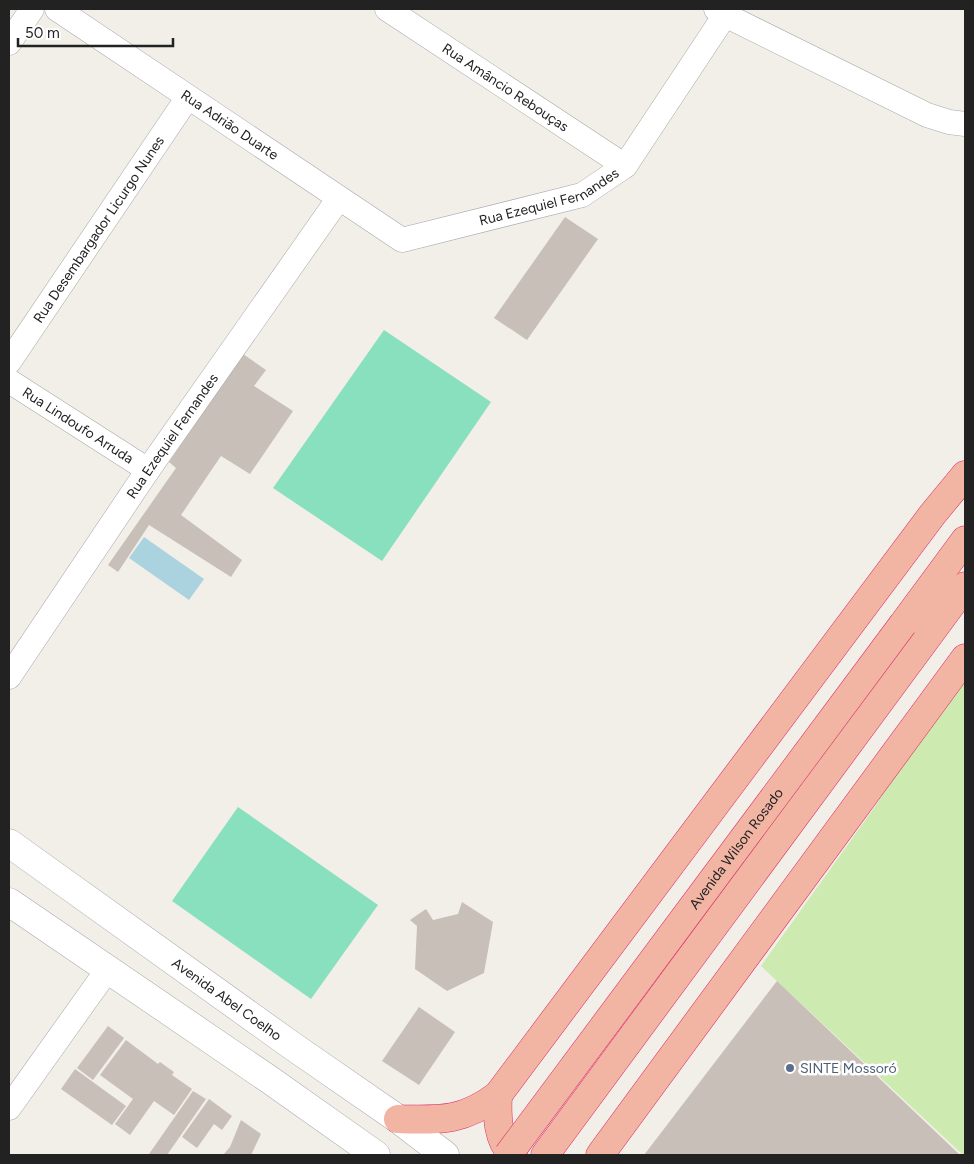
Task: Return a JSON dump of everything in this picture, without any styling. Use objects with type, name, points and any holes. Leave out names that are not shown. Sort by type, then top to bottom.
[{"type":"highway","points":[[398,1119],[439,1120],[456,1117],[484,1106],[498,1095],[926,523],[965,474]]},
{"type":"highway","name":"Avenida Wilson Rosado","points":[[508,1155],[965,540]]},
{"type":"highway","name":"Avenida Wilson Rosado","points":[[545,1155],[965,586]]},
{"type":"highway","points":[[600,1155],[965,658]]},
{"type":"highway","points":[[498,1095],[498,1126],[505,1145],[514,1155]]},
{"type":"street","points":[[9,43],[32,9]]},
{"type":"street","name":"Rua Adrião Duarte","points":[[57,9],[402,240]]},
{"type":"street","name":"Rua Amâncio Rebouças","points":[[388,9],[625,166]]},
{"type":"street","points":[[723,11],[927,115],[949,122],[965,124]]},
{"type":"street","name":"Rua Ezequiel Fernandes","points":[[402,240],[582,195],[625,166],[723,11]]},
{"type":"street","name":"Rua Desembargador Licurgo Nunes","points":[[9,362],[188,96]]},
{"type":"street","name":"Rua Ezequiel Fernandes","points":[[9,677],[148,470],[339,198]]},
{"type":"street","name":"Rua Lindoufo Arruda","points":[[9,381],[148,470]]},
{"type":"street","name":"Avenida Abel Coelho","points":[[9,843],[290,1045],[398,1119],[444,1155]]},
{"type":"street","points":[[9,902],[270,1080],[376,1155]]},
{"type":"street","points":[[9,1108],[108,969]]},
{"type":"street","points":[[270,1080],[267,1071],[269,1059],[279,1049],[290,1045]]},
{"type":"green space","points":[[384,330],[491,402],[382,561],[273,488]]},
{"type":"green space","points":[[965,672],[965,1155],[963,1155],[761,966],[874,808]]},
{"type":"green space","points":[[238,807],[378,905],[311,999],[172,901]]},
{"type":"water","points":[[144,537],[204,579],[189,600],[129,558]]},
{"type":"building","points":[[565,217],[598,239],[527,340],[494,318]]},
{"type":"building","points":[[243,354],[266,370],[254,386],[293,411],[250,474],[221,456],[181,515],[242,560],[231,577],[149,525],[118,572],[108,565],[176,468],[169,462]]},
{"type":"building","points":[[462,902],[493,922],[484,973],[447,991],[415,969],[417,926],[410,920],[426,909],[433,920],[458,914]]},
{"type":"building","name":"SINTE Mossoró","points":[[777,981],[960,1155],[644,1155]]},
{"type":"building","points":[[419,1007],[455,1032],[419,1085],[382,1061]]},
{"type":"building","points":[[108,1026],[124,1038],[93,1080],[77,1068]]},
{"type":"building","points":[[126,1040],[158,1064],[160,1062],[174,1072],[172,1075],[192,1089],[174,1115],[154,1101],[130,1135],[115,1124],[133,1099],[100,1075]]},
{"type":"building","points":[[75,1069],[126,1106],[112,1125],[61,1089]]},
{"type":"building","points":[[193,1091],[206,1099],[167,1155],[149,1154]]},
{"type":"building","points":[[209,1099],[232,1116],[222,1130],[214,1124],[197,1148],[182,1137]]},
{"type":"building","points":[[241,1120],[261,1134],[251,1155],[223,1155],[230,1147]]},
{"type":"place","name":"SINTE Mossoró","points":[[790,1068]]}]
